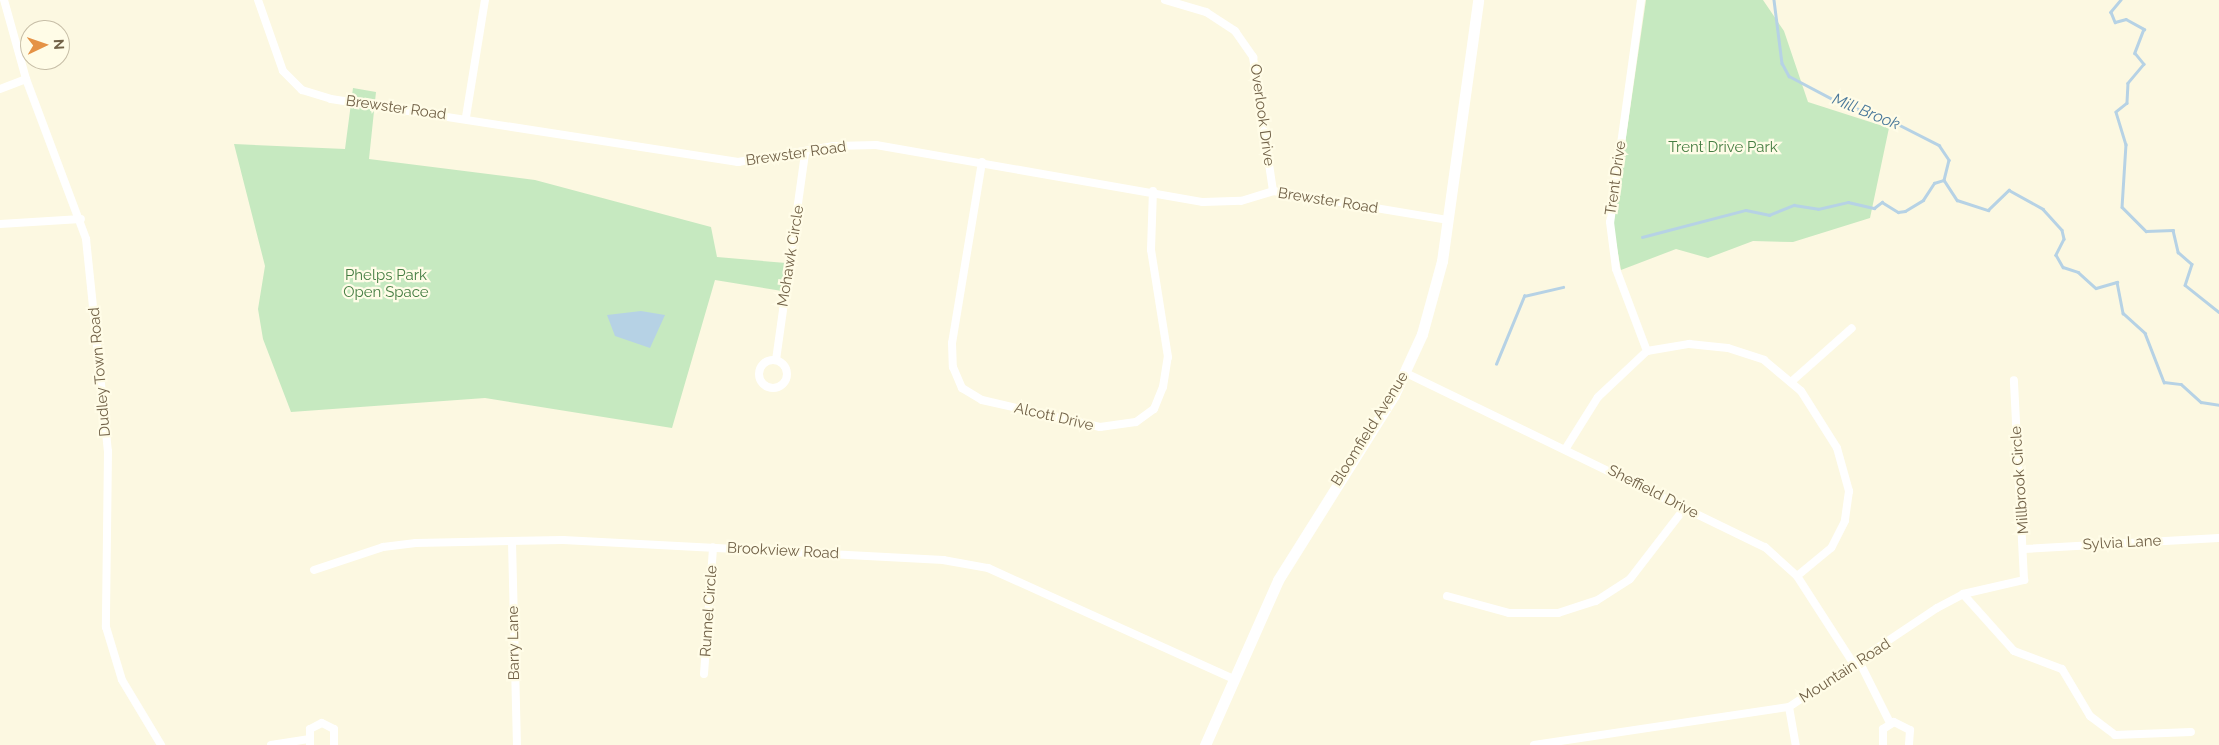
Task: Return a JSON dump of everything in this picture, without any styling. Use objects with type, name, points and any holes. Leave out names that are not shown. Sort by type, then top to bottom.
[{"type":"main road","name":"Bloomfield Avenue","points":[[1206,745],[1232,678],[1291,556],[1406,373],[1430,311],[1449,220],[1478,0]]},
{"type":"street","name":"Dudley Town Road","points":[[4,0],[26,79],[81,219],[90,262],[108,451],[106,627],[122,680],[161,745]]},
{"type":"street","name":"Brewster Road","points":[[258,0],[283,71],[302,90],[331,99],[466,117],[738,162],[805,153],[834,146],[876,145],[1153,191],[1203,202],[1241,201],[1272,191],[1449,220]]},
{"type":"street","points":[[466,117],[485,0]]},
{"type":"street","name":"Overlook Drive","points":[[1166,0],[1213,17],[1235,31],[1253,57],[1272,191]]},
{"type":"street","name":"Trent Drive","points":[[1641,0],[1610,222],[1616,269],[1647,351]]},
{"type":"street","points":[[0,89],[26,79]]},
{"type":"street","name":"Mohawk Circle","points":[[776,360],[805,153]]},
{"type":"street","name":"Alcott Drive","points":[[982,162],[952,343],[953,367],[962,388],[982,400],[1100,427],[1119,428],[1136,422],[1154,409],[1163,387],[1168,357],[1151,250],[1153,191]]},
{"type":"street","points":[[0,224],[81,219]]},
{"type":"street","points":[[1790,382],[1852,328]]},
{"type":"street","points":[[1566,448],[1598,398],[1647,351],[1689,344],[1728,348],[1764,360],[1790,382],[1837,448],[1849,491],[1845,521],[1831,548],[1797,576]]},
{"type":"street","name":"Sheffield Drive","points":[[1406,373],[1566,448],[1684,509],[1765,547],[1797,576],[1858,664],[1890,723]]},
{"type":"street","name":"Millbrook Circle","points":[[2014,380],[2024,549],[2024,580]]},
{"type":"street","points":[[1447,596],[1509,612],[1558,613],[1596,601],[1630,579],[1684,509]]},
{"type":"street","name":"Sylvia Lane","points":[[2024,549],[2219,538]]},
{"type":"street","name":"Brookview Road","points":[[314,570],[382,547],[512,542],[713,547],[943,560],[988,568],[1166,652],[1232,678]]},
{"type":"street","name":"Barry Lane","points":[[512,542],[517,745]]},
{"type":"street","name":"Runnel Circle","points":[[704,674],[713,547]]},
{"type":"street","name":"Mountain Road","points":[[1534,745],[1789,707],[1858,664],[1962,594],[2024,580]]},
{"type":"street","points":[[1962,594],[2014,651],[2062,668],[2090,716],[2115,735],[2191,732]]},
{"type":"street","points":[[1789,707],[1796,745]]},
{"type":"street","points":[[1883,745],[1881,733],[1890,723],[1907,726],[1909,745]]},
{"type":"street","points":[[271,745],[309,742],[313,726],[326,724],[336,734],[334,745]]},
{"type":"green space","name":"Trent Drive Park","points":[[1646,0],[1763,0],[1784,31],[1808,102],[1889,128],[1870,218],[1793,242],[1753,241],[1708,258],[1676,249],[1621,270],[1613,226]]},
{"type":"green space","name":"Phelps Park Open Space","points":[[353,88],[376,92],[369,159],[535,180],[711,227],[717,257],[786,263],[782,291],[715,280],[672,428],[485,398],[291,412],[263,339],[258,309],[265,266],[234,144],[345,149]]},
{"type":"water","points":[[641,311],[665,315],[650,348],[615,336],[607,315]]},
{"type":"waterway","name":"Mill Brook","points":[[1774,0],[1782,63],[1789,76],[1840,103],[1884,117],[1939,145],[1949,160],[1944,180],[1957,200],[1988,210],[2009,190],[2043,209],[2062,230],[2064,239],[2056,255],[2063,267],[2078,272],[2096,288],[2117,282],[2123,313],[2145,333],[2164,382],[2181,384],[2201,402],[2219,405]]},
{"type":"waterway","points":[[2121,0],[2111,12],[2115,22],[2126,19],[2144,29],[2135,53],[2144,64],[2128,83],[2127,103],[2116,112],[2126,144],[2122,207],[2146,231],[2173,230],[2178,252],[2192,264],[2185,285],[2219,312]]},
{"type":"waterway","points":[[1642,237],[1746,210],[1769,215],[1794,205],[1818,209],[1848,202],[1874,208],[1882,202],[1898,212],[1905,211],[1923,200],[1934,183],[1944,180]]},
{"type":"waterway","points":[[1496,364],[1524,296],[1563,287]]}]
